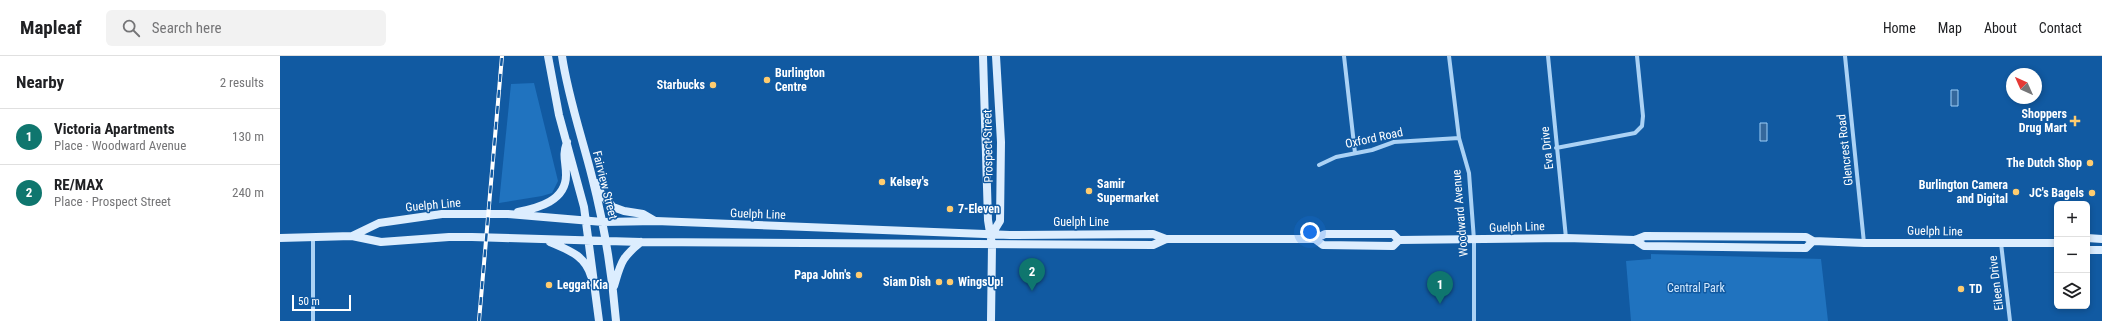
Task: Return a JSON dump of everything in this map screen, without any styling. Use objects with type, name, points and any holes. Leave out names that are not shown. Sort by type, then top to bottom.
[{"type":"main road","name":"Fairview Street","points":[[548,56],[559,115],[568,142],[587,220],[599,321]]},
{"type":"main road","name":"Fairview Street","points":[[562,56],[568,93],[592,178],[602,222],[614,289],[616,321]]},
{"type":"main road","name":"Prospect Street","points":[[983,56],[988,220],[992,234],[991,321]]},
{"type":"main road","name":"Prospect Street","points":[[992,234],[1000,221],[1001,142],[996,56]]},
{"type":"main road","points":[[508,214],[538,208],[559,194],[564,186],[566,178],[563,154],[568,142]]},
{"type":"main road","points":[[592,178],[602,195],[613,207],[624,211],[643,214],[656,221]]},
{"type":"main road","name":"Guelph Line","points":[[352,236],[379,223],[434,215],[508,214],[602,222],[656,221],[992,234],[1153,234],[1166,239],[1315,239],[1325,234],[1392,234],[1399,240],[1566,238],[1635,240],[1644,246],[1806,248],[1814,241],[1864,243],[2054,243]]},
{"type":"main road","name":"Guelph Line","points":[[280,238],[352,236],[381,242],[449,237],[640,242],[992,245],[1153,245],[1166,239]]},
{"type":"main road","points":[[2090,238],[2102,239]]},
{"type":"main road","name":"Guelph Line","points":[[1315,239],[1323,245],[1393,246],[1399,240]]},
{"type":"main road","points":[[546,240],[577,254],[585,263],[595,286]]},
{"type":"main road","points":[[614,289],[621,261],[627,253],[640,242]]},
{"type":"main road","points":[[2090,250],[2102,250]]},
{"type":"street","points":[[1344,56],[1355,153]]},
{"type":"street","name":"Woodward Avenue","points":[[1449,56],[1459,138],[1469,173],[1474,240],[1474,321]]},
{"type":"street","name":"Eva Drive","points":[[1548,56],[1566,238]]},
{"type":"street","points":[[1556,148],[1635,133],[1642,126],[1643,116],[1637,56]]},
{"type":"street","name":"Glencrest Road","points":[[1845,56],[1864,243]]},
{"type":"street","name":"Oxford Road","points":[[1319,165],[1336,157],[1372,150],[1394,142],[1459,138]]},
{"type":"street","points":[[313,238],[313,321]]},
{"type":"street","name":"Eileen Drive","points":[[2001,243],[2010,321]]},
{"type":"green space","points":[[534,83],[558,181],[552,193],[499,203],[511,84]]},
{"type":"green space","name":"Central Park","points":[[1651,254],[1821,259],[1828,321],[1631,321],[1626,261],[1651,259]]},
{"type":"shaded area","points":[[1951,90],[1958,90],[1958,106],[1951,106]]},
{"type":"shaded area","points":[[1760,123],[1767,123],[1767,141],[1760,141]]},
{"type":"railway","points":[[479,321],[502,56]]},
{"type":"place","name":"Burlington Centre","points":[[767,80]]},
{"type":"place","name":"Starbucks","points":[[713,85]]},
{"type":"place","name":"Shoppers Drug Mart","points":[[2075,121]]},
{"type":"place","name":"The Dutch Shop","points":[[2090,163]]},
{"type":"place","name":"Kelsey's","points":[[882,182]]},
{"type":"place","name":"Samir Supermarket","points":[[1089,191]]},
{"type":"place","name":"Burlington Camera and Digital","points":[[2016,192]]},
{"type":"place","name":"JC's Bagels","points":[[2092,193]]},
{"type":"place","name":"7-Eleven","points":[[950,209]]},
{"type":"place","name":"Papa John's","points":[[859,275]]},
{"type":"place","name":"Siam Dish","points":[[939,282]]},
{"type":"place","name":"WingsUp!","points":[[950,282]]},
{"type":"place","name":"Leggat Kia","points":[[549,285]]},
{"type":"place","name":"TD","points":[[1961,289]]},
{"type":"place","name":"RE/MAX","points":[[1032,291]]},
{"type":"place","name":"Victoria Apartments","points":[[1440,304]]}]
